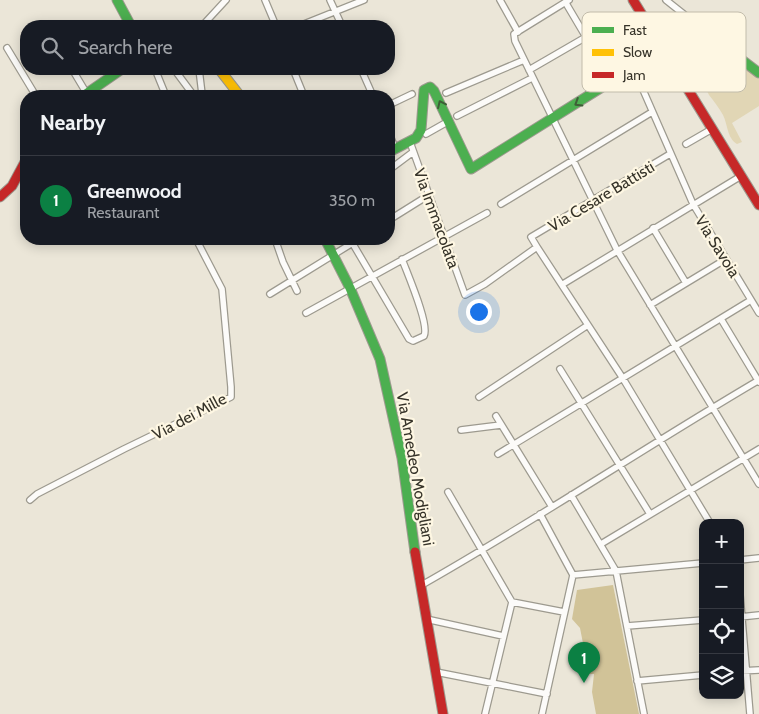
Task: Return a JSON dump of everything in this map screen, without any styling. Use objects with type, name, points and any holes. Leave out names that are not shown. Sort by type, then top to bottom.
[{"type":"street","points":[[117,0],[128,20]]},
{"type":"street","points":[[208,20],[226,0]]},
{"type":"street","points":[[266,0],[274,20]]},
{"type":"street","points":[[330,0],[339,20]]},
{"type":"street","points":[[314,20],[364,0]]},
{"type":"street","points":[[500,0],[518,32]]},
{"type":"street","points":[[582,30],[567,5],[567,0],[514,34],[514,41],[617,250],[759,484]]},
{"type":"street","points":[[634,0],[641,12]]},
{"type":"street","points":[[666,0],[681,12]]},
{"type":"street","points":[[528,70],[582,39]]},
{"type":"street","points":[[7,48],[20,70]]},
{"type":"street","points":[[446,93],[524,60]]},
{"type":"street","points":[[746,63],[759,73]]},
{"type":"street","points":[[23,75],[32,90]]},
{"type":"street","points":[[75,75],[82,90]]},
{"type":"street","points":[[92,90],[113,75]]},
{"type":"street","points":[[157,75],[164,90]]},
{"type":"street","points":[[178,75],[190,90]]},
{"type":"street","points":[[200,75],[202,90]]},
{"type":"street","points":[[223,75],[233,90]]},
{"type":"street","points":[[295,75],[302,90]]},
{"type":"street","points":[[364,75],[370,90]]},
{"type":"street","points":[[426,134],[532,78]]},
{"type":"street","points":[[395,149],[416,138],[421,130],[424,90],[430,87],[453,119],[471,169],[595,92]]},
{"type":"street","name":"Via Savoia","points":[[644,92],[693,204],[759,313]]},
{"type":"street","points":[[690,92],[759,205]]},
{"type":"street","points":[[395,102],[412,94]]},
{"type":"street","points":[[501,204],[652,112]]},
{"type":"street","points":[[686,144],[712,129]]},
{"type":"street","name":"Via Immacolata","points":[[410,142],[465,295],[485,284],[537,248]]},
{"type":"street","points":[[395,166],[414,152]]},
{"type":"street","name":"Via Cesare Battisti","points":[[537,248],[531,237],[670,154]]},
{"type":"street","points":[[0,197],[12,186],[20,171]]},
{"type":"street","points":[[563,284],[741,176]]},
{"type":"street","points":[[395,216],[429,195]]},
{"type":"street","points":[[306,313],[486,213]]},
{"type":"street","points":[[653,228],[686,283]]},
{"type":"street","name":"Via dei Mille","points":[[30,500],[37,494],[124,449],[231,397],[222,289],[199,245]]},
{"type":"street","points":[[277,245],[297,291]]},
{"type":"street","name":"Via Amedeo Modigliani","points":[[329,245],[350,288],[383,368],[402,458],[420,586],[443,714]]},
{"type":"street","points":[[270,294],[346,245]]},
{"type":"street","points":[[353,245],[409,339],[413,340],[424,336],[427,332],[423,315],[402,259]]},
{"type":"street","points":[[537,248],[563,284],[708,519]]},
{"type":"street","points":[[650,305],[726,259]]},
{"type":"street","points":[[498,454],[751,300]]},
{"type":"street","points":[[420,586],[483,550],[712,407],[759,381],[721,319]]},
{"type":"street","points":[[479,396],[588,325]]},
{"type":"street","points":[[560,369],[650,514]]},
{"type":"street","points":[[496,416],[552,507]]},
{"type":"street","points":[[461,430],[501,424]]},
{"type":"street","points":[[601,544],[759,449]]},
{"type":"street","points":[[448,492],[512,602],[485,714]]},
{"type":"street","points":[[571,495],[616,572],[644,714]]},
{"type":"street","points":[[540,514],[573,575],[542,714]]},
{"type":"street","points":[[744,560],[759,558]]},
{"type":"street","points":[[573,575],[699,564]]},
{"type":"street","points":[[512,602],[564,612]]},
{"type":"street","points":[[744,617],[759,615]]},
{"type":"street","points":[[426,619],[503,636]]},
{"type":"street","points":[[627,626],[699,620]]},
{"type":"street","points":[[744,671],[759,670]]},
{"type":"street","points":[[436,672],[547,694]]},
{"type":"street","points":[[637,681],[699,675]]},
{"type":"street","points":[[744,677],[750,714]]},
{"type":"shaded area","points":[[746,69],[759,79],[759,106],[732,123],[742,142],[737,144],[731,138],[723,115],[708,92],[746,92]]},
{"type":"shaded area","points":[[613,585],[639,714],[596,714],[592,692],[594,674],[589,674],[580,628],[572,619],[577,590]]},
{"type":"traffic: fast","points":[[117,0],[128,20]]},
{"type":"traffic: fast","points":[[746,63],[759,73]]},
{"type":"traffic: fast","points":[[92,90],[113,75]]},
{"type":"traffic: fast","points":[[395,149],[416,138],[421,130],[424,90],[430,87],[434,91],[471,169],[594,92]]},
{"type":"traffic: fast","points":[[328,245],[350,288],[380,359],[402,458],[415,552]]},
{"type":"traffic: slow","points":[[224,75],[235,90]]},
{"type":"traffic: jam","points":[[633,0],[640,12]]},
{"type":"traffic: jam","points":[[690,92],[759,205]]},
{"type":"traffic: jam","points":[[0,197],[12,186],[20,171]]},
{"type":"traffic: jam","points":[[415,552],[443,714]]},
{"type":"place","name":"Greenwood","points":[[584,683]]}]
